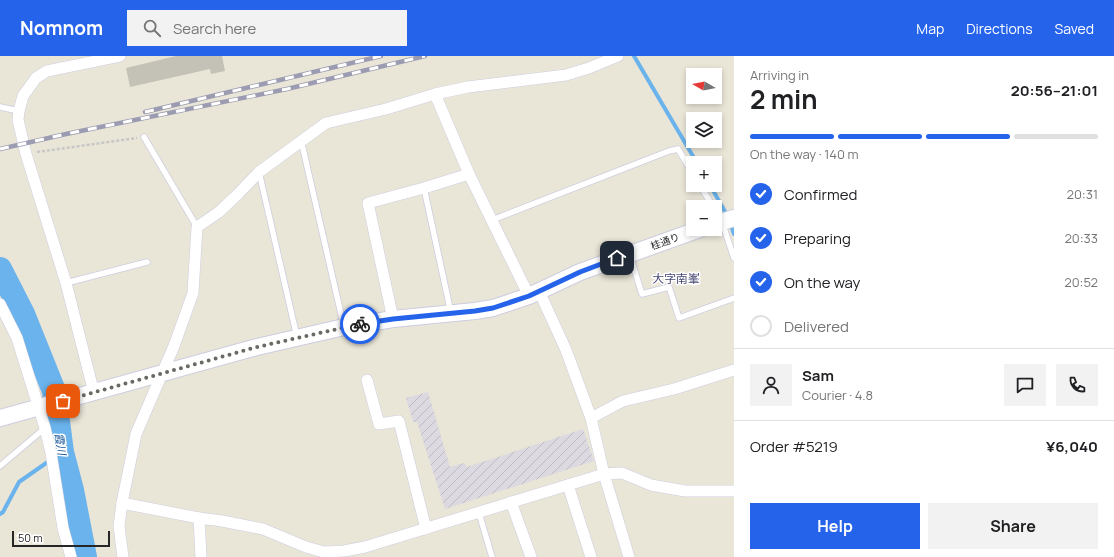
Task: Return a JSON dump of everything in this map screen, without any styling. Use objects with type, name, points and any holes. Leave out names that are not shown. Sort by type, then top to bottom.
[{"type":"street","points":[[94,393],[66,283],[26,154],[18,120],[23,96],[36,78],[47,72],[119,56]]},
{"type":"street","points":[[123,557],[119,526],[122,503],[136,434],[174,346],[193,293],[197,227],[219,212],[259,172],[326,123],[386,109],[435,94],[468,87],[566,75],[589,68],[618,56]]},
{"type":"street","points":[[435,94],[469,174],[492,220],[566,350],[591,418],[604,474],[629,557]]},
{"type":"street","points":[[393,319],[368,203],[469,174]]},
{"type":"street","name":"桂通り","points":[[39,407],[257,347],[344,327],[393,319],[451,314],[493,308],[534,293],[580,272],[686,234]]},
{"type":"street","points":[[0,304],[17,338],[39,407],[51,452],[63,528],[71,557]]},
{"type":"street","points":[[591,418],[622,401],[674,389],[734,370]]},
{"type":"street","points":[[367,380],[378,424],[399,421],[426,529]]},
{"type":"street","points":[[0,418],[39,407]]},
{"type":"street","points":[[122,503],[263,529],[306,547],[324,552],[344,551],[366,547],[604,474],[622,473],[651,485],[685,492],[734,490]]},
{"type":"street","points":[[568,485],[591,557]]},
{"type":"street","points":[[511,502],[530,557]]},
{"type":"street","points":[[199,518],[201,557]]},
{"type":"lane","points":[[0,107],[19,111]]},
{"type":"lane","points":[[144,137],[197,227]]},
{"type":"lane","points":[[301,140],[344,327]]},
{"type":"lane","points":[[492,220],[670,150],[678,150],[686,163]]},
{"type":"lane","points":[[259,172],[297,338]]},
{"type":"lane","points":[[424,188],[451,314]]},
{"type":"lane","points":[[722,219],[734,258]]},
{"type":"lane","points":[[630,254],[642,294],[669,288],[679,318],[734,298]]},
{"type":"lane","points":[[66,283],[147,262]]},
{"type":"lane","points":[[0,466],[44,428]]},
{"type":"lane","points":[[479,513],[492,557]]},
{"type":"path","points":[[26,154],[144,137]]},
{"type":"shaded area","points":[[428,392],[450,467],[464,463],[467,467],[583,429],[594,461],[445,509],[417,422],[413,422],[406,398]]},
{"type":"building","points":[[176,56],[222,56],[225,71],[211,74],[210,69],[130,87],[126,68]]},
{"type":"waterway","points":[[634,56],[693,156]]},
{"type":"waterway","points":[[714,192],[728,217]]},
{"type":"waterway","points":[[730,223],[734,234]]},
{"type":"waterway","name":"霞川","points":[[0,269],[23,314],[54,391],[62,452],[72,490],[85,557]]},
{"type":"waterway","points":[[0,514],[3,512],[19,482],[62,452]]},
{"type":"railway","points":[[145,112],[381,56]]},
{"type":"railway","points":[[0,149],[287,89],[425,56]]},
{"type":"way so far","points":[[63,401],[257,347],[360,324]]},
{"type":"district","name":"大字南峯","points":[[676,278]]},
{"type":"route","points":[[360,324],[493,308],[529,296],[580,272],[617,258]]}]
